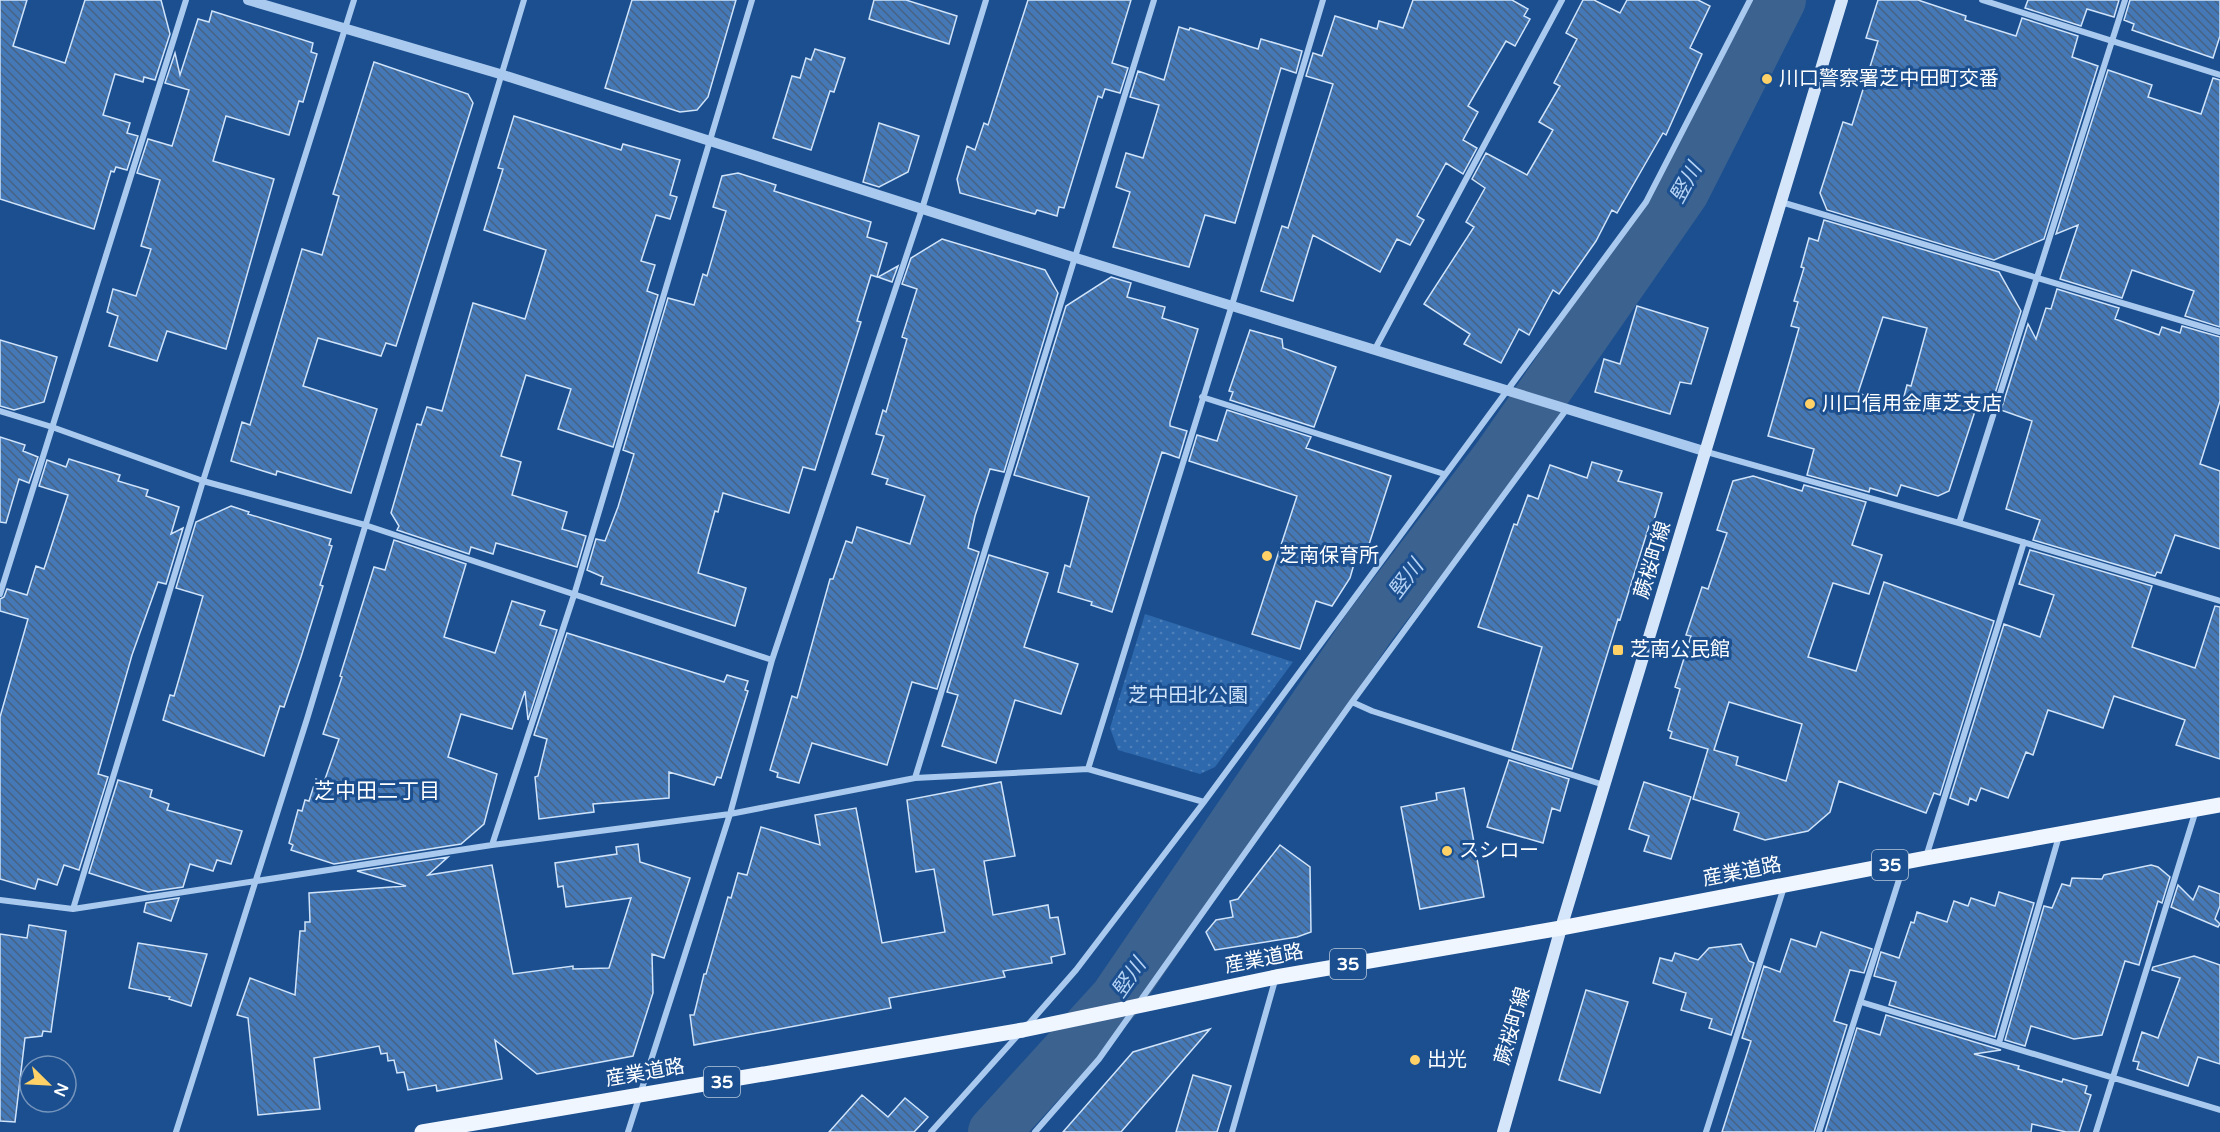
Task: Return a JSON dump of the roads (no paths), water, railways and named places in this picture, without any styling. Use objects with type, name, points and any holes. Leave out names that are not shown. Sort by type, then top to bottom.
[{"type":"main road","name":"蕨桜町線","points":[[1503,1132],[1561,928],[1842,0]]},
{"type":"main road","name":"産業道路","points":[[422,1132],[1023,1030],[1276,977],[1561,928],[1926,858],[2220,805]]},
{"type":"street","points":[[0,594],[186,0]]},
{"type":"street","points":[[248,0],[500,74],[1076,258],[1375,349],[1561,409],[1959,523],[2220,601]]},
{"type":"street","points":[[73,909],[203,481],[354,0]]},
{"type":"street","points":[[176,1132],[257,881],[524,0]]},
{"type":"street","points":[[492,845],[574,595],[752,0]]},
{"type":"street","points":[[627,1132],[730,814],[772,660],[922,209],[986,0]]},
{"type":"street","points":[[915,778],[1154,0]]},
{"type":"street","points":[[1088,769],[1232,305],[1323,0]]},
{"type":"street","points":[[1375,349],[1562,0]]},
{"type":"street","points":[[930,1132],[1076,970],[1204,802],[1646,202],[1750,0]]},
{"type":"street","points":[[1982,0],[2113,39],[2220,75]]},
{"type":"street","points":[[1959,523],[2125,0]]},
{"type":"street","points":[[1781,202],[2220,332]]},
{"type":"street","points":[[1202,397],[1444,474]]},
{"type":"street","points":[[1035,1132],[1099,1059],[1561,409]]},
{"type":"street","points":[[0,411],[52,427],[203,481],[365,525],[772,660]]},
{"type":"street","points":[[1926,858],[2024,542]]},
{"type":"street","points":[[1352,702],[1372,711],[1605,786]]},
{"type":"street","points":[[0,900],[73,909],[492,845],[730,814],[915,778],[1088,769],[1204,802]]},
{"type":"street","points":[[2096,1132],[2196,810]]},
{"type":"street","points":[[1999,1043],[2060,834]]},
{"type":"street","points":[[1819,1132],[1905,862]]},
{"type":"street","points":[[1706,1132],[1785,885]]},
{"type":"street","points":[[1232,1132],[1276,977]]},
{"type":"street","points":[[1862,1002],[2220,1110]]},
{"type":"waterway","name":"竪川","points":[[994,1132],[1116,998],[1370,626],[1498,458],[1683,192],[1780,0]]},
{"type":"place","name":"川口警察署芝中田町交番","points":[[1767,79]]},
{"type":"place","name":"川口信用金庫芝支店","points":[[1810,404]]},
{"type":"place","name":"芝南保育所","points":[[1267,556]]},
{"type":"place","name":"芝南公民館","points":[[1618,650]]},
{"type":"place","name":"スシロー","points":[[1447,851]]},
{"type":"place","name":"出光","points":[[1415,1060]]},
{"type":"district","name":"芝中田二丁目","points":[[377,791]]},
{"type":"park label","name":"芝中田北公園","points":[[1188,696]]}]
